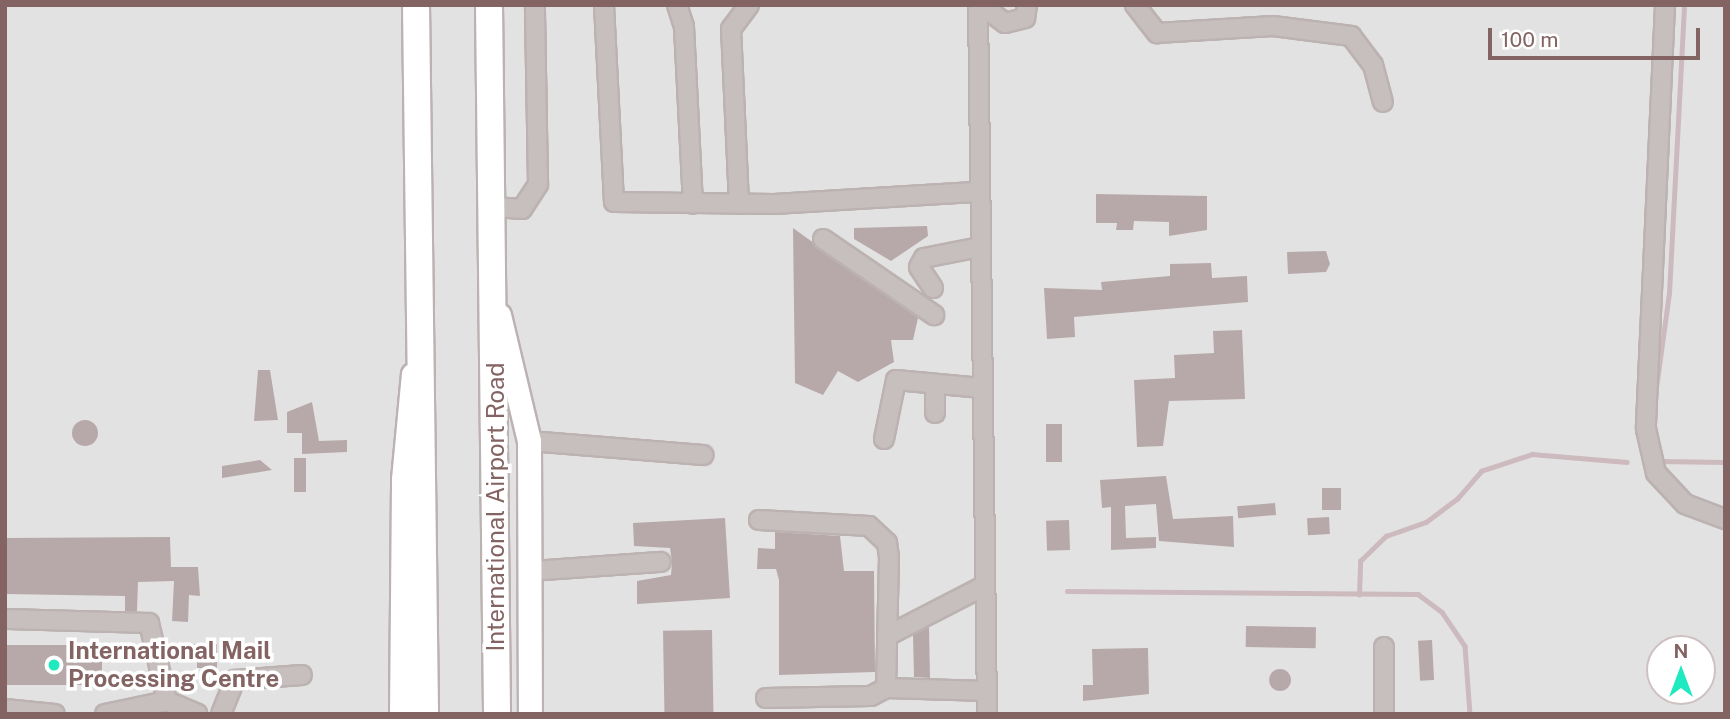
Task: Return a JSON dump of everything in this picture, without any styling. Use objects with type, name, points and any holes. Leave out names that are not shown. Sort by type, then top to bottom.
[{"type":"highway","points":[[416,5],[424,323],[425,714]]},
{"type":"highway","name":"International Airport Road","points":[[489,5],[494,207],[497,714]]},
{"type":"main road","name":"International Airport Road","points":[[495,301],[529,441],[530,714]]},
{"type":"main road","points":[[401,714],[403,479],[408,400],[424,323]]},
{"type":"lane","points":[[494,207],[522,209],[538,184],[535,5]]},
{"type":"lane","points":[[604,5],[610,196],[623,204],[739,204],[979,192]]},
{"type":"lane","points":[[677,5],[684,27],[693,204]]},
{"type":"lane","points":[[739,204],[731,30],[749,5]]},
{"type":"lane","points":[[979,5],[1004,23],[1015,23],[1025,18],[1027,5]]},
{"type":"lane","points":[[979,5],[979,192],[987,714]]},
{"type":"lane","points":[[1135,5],[1157,33],[1273,26],[1350,36],[1373,65],[1383,102]]},
{"type":"lane","points":[[1665,5],[1646,429],[1656,474],[1685,504],[1725,519]]},
{"type":"lane","points":[[823,239],[934,315]]},
{"type":"lane","points":[[933,288],[919,267],[923,258],[980,247]]},
{"type":"lane","points":[[884,439],[895,380],[935,386],[982,388]]},
{"type":"lane","points":[[934,413],[935,386]]},
{"type":"lane","points":[[529,441],[703,455]]},
{"type":"lane","points":[[759,520],[853,524],[880,533],[889,558],[886,688]]},
{"type":"lane","points":[[531,571],[661,562]]},
{"type":"lane","points":[[887,636],[984,586]]},
{"type":"lane","points":[[5,619],[149,623],[167,701]]},
{"type":"lane","points":[[1384,647],[1384,714]]},
{"type":"lane","points":[[221,714],[235,680],[302,675]]},
{"type":"lane","points":[[766,698],[871,696],[886,688],[987,691]]},
{"type":"lane","points":[[105,714],[167,701],[197,714]]},
{"type":"lane","points":[[5,709],[55,714]]},
{"type":"shaded area","points":[[5,5],[1725,5],[1725,714],[5,714]]},
{"type":"building","points":[[1096,194],[1207,196],[1207,230],[1169,236],[1169,222],[1134,221],[1133,230],[1116,230],[1117,223],[1096,223]]},
{"type":"building","points":[[927,226],[928,236],[891,261],[854,239],[854,228]]},
{"type":"building","points":[[793,228],[918,318],[913,340],[891,340],[894,362],[858,382],[838,371],[823,395],[795,383]]},
{"type":"building","points":[[1326,251],[1330,264],[1326,272],[1288,274],[1287,252]]},
{"type":"building","points":[[1211,263],[1212,278],[1247,276],[1248,302],[1074,317],[1075,337],[1047,339],[1044,288],[1102,290],[1101,282],[1170,276],[1170,264]]},
{"type":"building","points":[[1242,330],[1245,399],[1169,401],[1163,446],[1137,447],[1134,380],[1175,378],[1174,355],[1214,353],[1213,331]]},
{"type":"building","points":[[258,370],[270,370],[278,420],[254,421]]},
{"type":"building","points":[[312,402],[319,441],[347,440],[347,452],[302,454],[302,433],[287,433],[287,412]]},
{"type":"building","points":[[85,420],[94,424],[98,433],[94,442],[85,446],[76,442],[72,433],[76,424]]},
{"type":"building","points":[[1046,424],[1062,424],[1062,462],[1046,462]]},
{"type":"building","points":[[294,458],[306,458],[306,492],[294,492]]},
{"type":"building","points":[[260,460],[272,470],[222,478],[222,466]]},
{"type":"building","points":[[1166,476],[1173,519],[1233,516],[1234,547],[1159,541],[1156,504],[1125,506],[1126,538],[1156,537],[1156,548],[1111,550],[1111,507],[1102,508],[1100,480]]},
{"type":"building","points":[[1322,488],[1341,488],[1341,510],[1322,510]]},
{"type":"building","points":[[1275,503],[1276,515],[1238,518],[1237,506]]},
{"type":"building","points":[[1329,517],[1330,534],[1308,535],[1307,518]]},
{"type":"building","points":[[725,518],[730,598],[637,604],[637,581],[671,575],[672,562],[670,548],[634,546],[633,523]]},
{"type":"building","points":[[1069,520],[1070,550],[1047,551],[1046,521]]},
{"type":"building","points":[[775,532],[840,536],[844,571],[874,571],[875,672],[779,675],[779,580],[776,569],[757,569],[758,548],[775,549]]},
{"type":"building","points":[[170,537],[171,567],[198,567],[200,596],[189,595],[188,622],[172,621],[174,581],[138,582],[137,611],[125,611],[125,596],[5,594],[5,538]]},
{"type":"building","points":[[1246,626],[1316,627],[1316,648],[1246,647]]},
{"type":"building","points":[[929,627],[930,678],[914,677],[913,635]]},
{"type":"building","points":[[712,630],[713,714],[664,714],[663,631]]},
{"type":"building","points":[[1432,640],[1434,680],[1420,681],[1418,641]]},
{"type":"building","points":[[189,644],[217,644],[217,668],[197,668],[197,659],[189,659]]},
{"type":"building","name":"International Mail Processing Centre","points":[[5,645],[102,645],[102,685],[5,685]]},
{"type":"building","points":[[1148,648],[1149,694],[1083,701],[1083,685],[1093,685],[1092,649]]},
{"type":"building","points":[[1280,669],[1288,672],[1291,680],[1288,688],[1280,691],[1272,688],[1269,680],[1272,672]]},
{"type":"waterway","points":[[1656,388],[1669,293],[1684,5]]},
{"type":"waterway","points":[[1359,595],[1360,561],[1386,536],[1426,522],[1457,499],[1481,471],[1532,454],[1627,462]]},
{"type":"waterway","points":[[1659,461],[1725,462]]},
{"type":"waterway","points":[[1067,591],[1418,594],[1442,612],[1465,646],[1470,714]]},
{"type":"place","name":"International Mail Processing Centre","points":[[54,665]]}]
